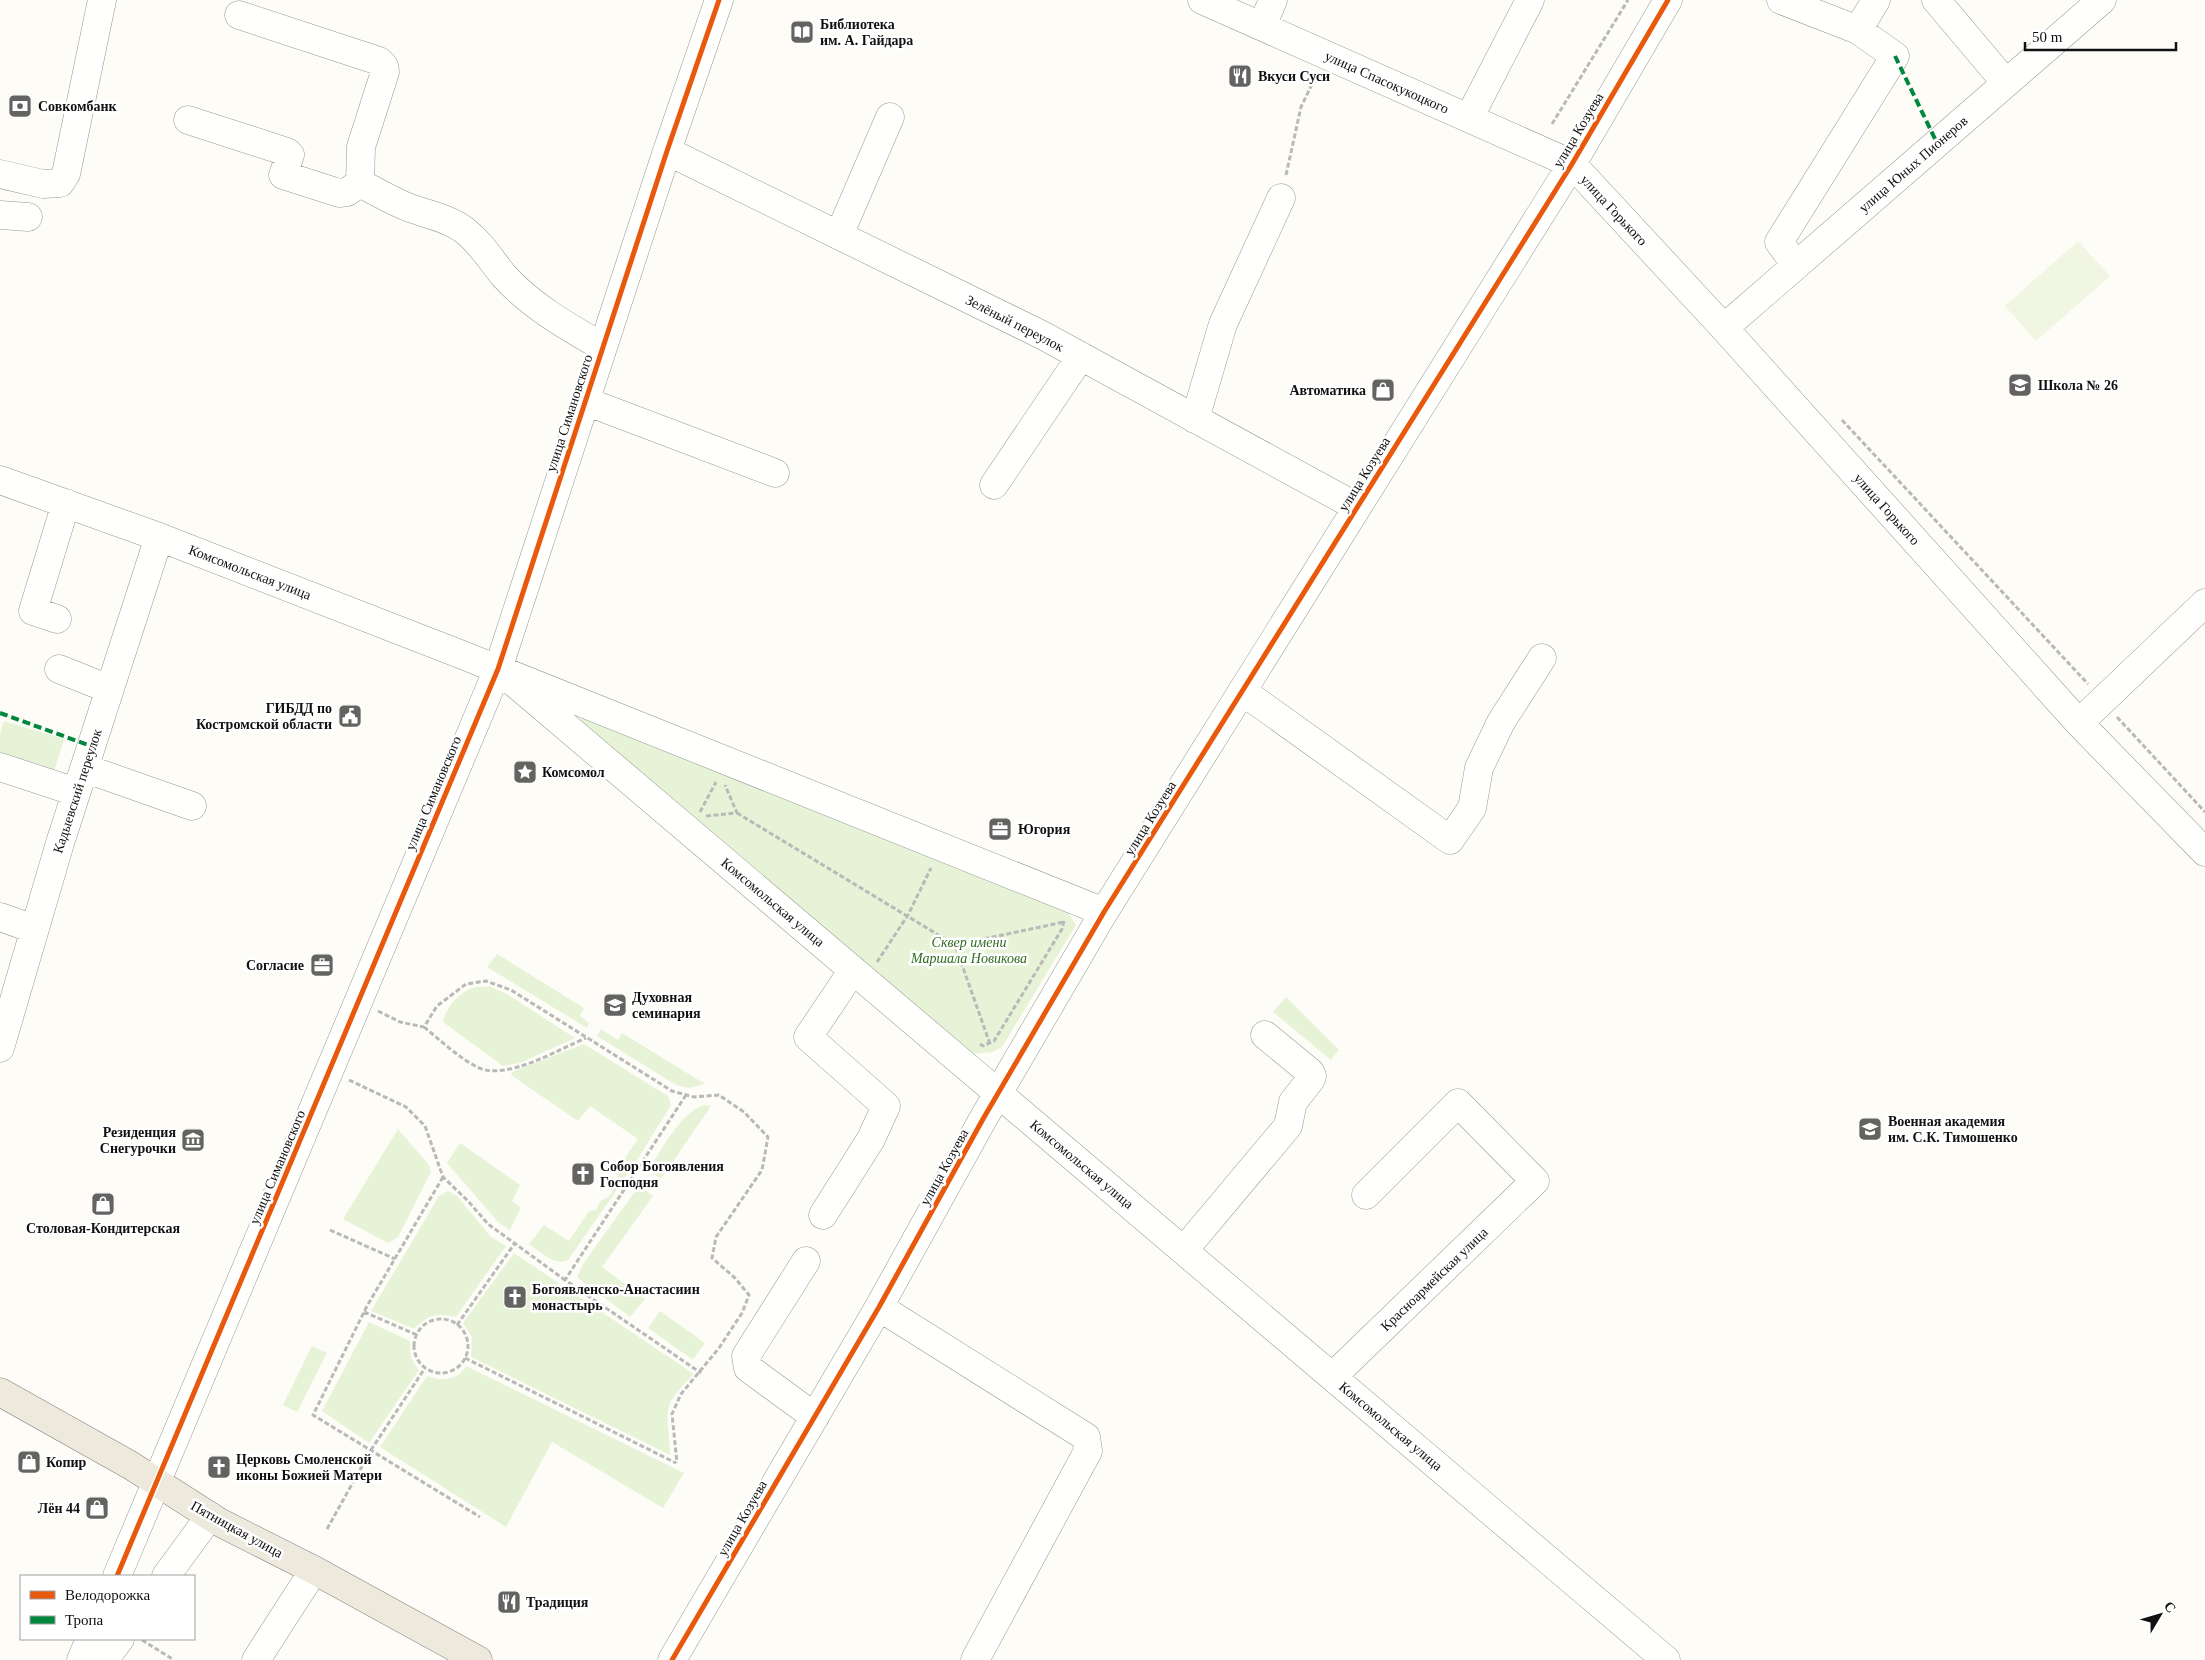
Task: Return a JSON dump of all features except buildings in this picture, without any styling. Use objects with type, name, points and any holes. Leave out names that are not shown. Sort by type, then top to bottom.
[{"type":"main road","name":"Пятницкая улица","points":[[0,1392],[157,1482],[210,1516],[314,1570],[478,1660]]},
{"type":"street","points":[[0,174],[43,184],[60,183],[66,174],[102,0]]},
{"type":"street","name":"улица Симановского","points":[[117,1575],[498,669],[584,401],[719,0]]},
{"type":"street","name":"улица Спасокукоцкого","points":[[1202,0],[1572,164]]},
{"type":"street","points":[[1262,26],[1273,0]]},
{"type":"street","points":[[1469,118],[1530,0]]},
{"type":"street","name":"улица Козуева","points":[[672,1660],[879,1306],[998,1093],[1104,912],[1572,164],[1668,0]]},
{"type":"street","points":[[1781,0],[1858,30],[1895,56],[1779,242],[1796,265]]},
{"type":"street","points":[[1858,30],[1876,0]]},
{"type":"street","points":[[1936,0],[2006,83]]},
{"type":"street","name":"улица Юных Пионеров","points":[[1724,328],[2102,0]]},
{"type":"street","points":[[239,15],[379,61],[384,66],[385,72],[360,147],[360,184]]},
{"type":"street","points":[[839,235],[890,116]]},
{"type":"street","points":[[188,120],[286,152],[290,155],[283,175],[338,193],[347,192],[360,184]]},
{"type":"street","name":"Зелёный переулок","points":[[667,151],[1033,331],[1357,507]]},
{"type":"street","name":"улица Горького","points":[[1572,164],[1724,328],[2079,723],[2205,852]]},
{"type":"street","points":[[360,184],[405,206],[437,216],[463,229],[481,246],[505,276],[533,302],[578,333],[603,347]]},
{"type":"street","points":[[1195,419],[1223,324],[1281,198]]},
{"type":"street","points":[[0,215],[28,217]]},
{"type":"street","points":[[994,484],[1081,356]]},
{"type":"street","points":[[584,401],[775,473]]},
{"type":"street","name":"Комсомольская улица","points":[[0,480],[159,537],[498,669],[1104,912]]},
{"type":"street","points":[[57,619],[33,611],[66,503]]},
{"type":"street","name":"Кадыевский переулок","points":[[0,1048],[80,780],[159,537]]},
{"type":"street","points":[[2079,723],[2205,603]]},
{"type":"street","points":[[1242,691],[1450,840],[1472,808],[1479,768],[1501,722],[1542,658]]},
{"type":"street","name":"Комсомольская улица","points":[[498,669],[870,967],[998,1093],[1666,1660]]},
{"type":"street","points":[[59,670],[110,690]]},
{"type":"street","points":[[0,767],[80,780],[192,806]]},
{"type":"street","points":[[0,917],[34,930]]},
{"type":"street","points":[[823,1215],[871,1139],[886,1106],[808,1036],[870,967]]},
{"type":"street","points":[[1184,1250],[1288,1126],[1293,1102],[1311,1079],[1310,1072],[1265,1035]]},
{"type":"street","name":"Красноармейская улица","points":[[1332,1376],[1535,1182],[1458,1103],[1366,1195]]},
{"type":"street","points":[[806,1261],[746,1356],[748,1368],[814,1416]]},
{"type":"street","points":[[879,1306],[1086,1437],[1088,1451],[975,1660]]},
{"type":"street","points":[[167,1575],[210,1516]]},
{"type":"street","points":[[256,1660],[314,1570]]},
{"type":"street","points":[[81,1660],[90,1640]]},
{"type":"street","points":[[104,1660],[130,1640]]},
{"type":"path","points":[[1552,124],[1628,0]]},
{"type":"path","points":[[1281,198],[1301,107],[1319,69]]},
{"type":"path","points":[[1839,418],[2205,812]]},
{"type":"path","points":[[720,775],[698,817],[737,813]]},
{"type":"path","points":[[724,783],[737,813],[955,945],[990,1044]]},
{"type":"path","points":[[870,967],[908,915],[932,865],[941,869]]},
{"type":"path","points":[[1056,918],[1065,922]]},
{"type":"path","points":[[955,945],[1065,922]]},
{"type":"path","points":[[975,1040],[983,1046],[994,1041],[1065,922]]},
{"type":"path","points":[[424,1027],[437,1006],[466,984],[486,981],[511,990],[672,1091],[694,1097],[719,1095],[744,1112],[768,1137],[762,1170],[716,1237],[712,1258],[735,1278],[749,1295],[742,1313],[700,1373],[681,1394],[672,1414],[677,1463],[465,1358]]},
{"type":"path","points":[[377,1011],[400,1022],[424,1027],[478,1068],[493,1072],[521,1066],[586,1038]]},
{"type":"path","points":[[349,1080],[406,1107],[425,1126],[443,1177],[488,1224],[565,1280],[700,1373]]},
{"type":"path","points":[[565,1280],[686,1095]]},
{"type":"path","points":[[443,1177],[364,1312],[312,1415],[480,1517]]},
{"type":"path","points":[[330,1230],[395,1259]]},
{"type":"path","points":[[457,1325],[515,1243]]},
{"type":"path","points":[[364,1312],[417,1334]]},
{"type":"path","points":[[439,1320],[448,1320],[457,1325],[466,1338],[468,1346],[465,1358],[457,1368],[450,1372],[433,1372],[426,1368],[415,1353],[414,1344],[417,1334],[422,1327],[430,1322],[439,1320]]},
{"type":"path","points":[[327,1529],[371,1450],[426,1368]]},
{"type":"path","points":[[133,1640],[174,1660]]},
{"type":"green space","points":[[2078,241],[2110,276],[2036,341],[2005,306]]},
{"type":"green space","name":"Сквер имени Маршала Новикова","points":[[586,711],[1067,911],[1076,925],[1002,1047],[992,1052],[972,1054],[576,728]]},
{"type":"green space","points":[[4,721],[64,739],[54,772],[0,756],[0,734]]},
{"type":"green space","points":[[497,954],[584,1008],[580,1016],[589,1023],[587,1028],[487,967]]},
{"type":"green space","points":[[489,986],[507,994],[575,1038],[520,1063],[503,1066],[443,1022],[450,1006],[462,993],[474,987]]},
{"type":"green space","points":[[1286,997],[1339,1050],[1331,1060],[1273,1012]]},
{"type":"green space","points":[[601,1029],[618,1040],[622,1033],[705,1084],[689,1088],[676,1085],[597,1036]]},
{"type":"green space","points":[[584,1044],[668,1096],[671,1105],[634,1165],[568,1260],[558,1262],[548,1258],[529,1244],[544,1225],[569,1241],[589,1211],[596,1210],[601,1200],[611,1194],[613,1190],[612,1184],[619,1175],[617,1170],[638,1139],[590,1106],[578,1121],[511,1075],[512,1072]]},
{"type":"green space","points":[[704,1105],[711,1106],[661,1179],[648,1170],[679,1124],[695,1109]]},
{"type":"green space","points":[[398,1129],[429,1165],[431,1172],[398,1237],[388,1243],[343,1219]]},
{"type":"green space","points":[[460,1143],[520,1185],[512,1201],[521,1208],[510,1230],[498,1222],[447,1163]]},
{"type":"green space","points":[[639,1186],[653,1196],[602,1267],[645,1299],[630,1317],[577,1277],[583,1264]]},
{"type":"green space","points":[[448,1191],[457,1196],[491,1237],[506,1246],[456,1317],[433,1316],[424,1320],[414,1329],[371,1311],[439,1196]]},
{"type":"green space","points":[[514,1253],[694,1374],[670,1403],[668,1419],[670,1455],[471,1357],[472,1337],[463,1323]]},
{"type":"green space","points":[[660,1311],[705,1343],[693,1360],[648,1328]]},
{"type":"green space","points":[[369,1322],[410,1341],[411,1358],[419,1370],[369,1443],[322,1411]]},
{"type":"green space","points":[[312,1346],[327,1353],[297,1412],[283,1405]]},
{"type":"green space","points":[[466,1366],[684,1473],[663,1508],[552,1442],[506,1527],[380,1447],[427,1376],[438,1379],[454,1377],[463,1371]]},
{"type":"marked path","points":[[1895,56],[1937,143]]},
{"type":"marked path","points":[[0,713],[91,746]]},
{"type":"cycle path","points":[[117,1575],[498,669],[667,151],[719,0]]},
{"type":"cycle path","points":[[672,1660],[879,1307],[983,1119],[1104,912],[1572,164],[1668,0]]},
{"type":"place","name":"Библиотека им. А. Гайдара","points":[[802,32]]},
{"type":"place","name":"Вкуси Суси","points":[[1240,76]]},
{"type":"place","name":"Совкомбанк","points":[[20,106]]},
{"type":"place","name":"Школа № 26","points":[[2020,385]]},
{"type":"place","name":"Автоматика","points":[[1383,390]]},
{"type":"place","name":"ГИБДД по Костромской области","points":[[350,716]]},
{"type":"place","name":"Комсомол","points":[[525,772]]},
{"type":"place","name":"Югория","points":[[1000,829]]},
{"type":"place","name":"Согласие","points":[[322,965]]},
{"type":"place","name":"Духовная семинария","points":[[615,1005]]},
{"type":"place","name":"Военная академия им. С.К. Тимошенко","points":[[1870,1129]]},
{"type":"place","name":"Резиденция Снегурочки","points":[[193,1140]]},
{"type":"place","name":"Собор Богоявления Господня","points":[[583,1174]]},
{"type":"place","name":"Столовая-Кондитерская","points":[[103,1204]]},
{"type":"place","name":"Богоявленско-Анастасиин монастырь","points":[[515,1297]]},
{"type":"place","name":"Копир","points":[[29,1462]]},
{"type":"place","name":"Церковь Смоленской иконы Божией Матери","points":[[219,1467]]},
{"type":"place","name":"Лён 44","points":[[97,1508]]},
{"type":"place","name":"Традиция","points":[[509,1602]]}]
